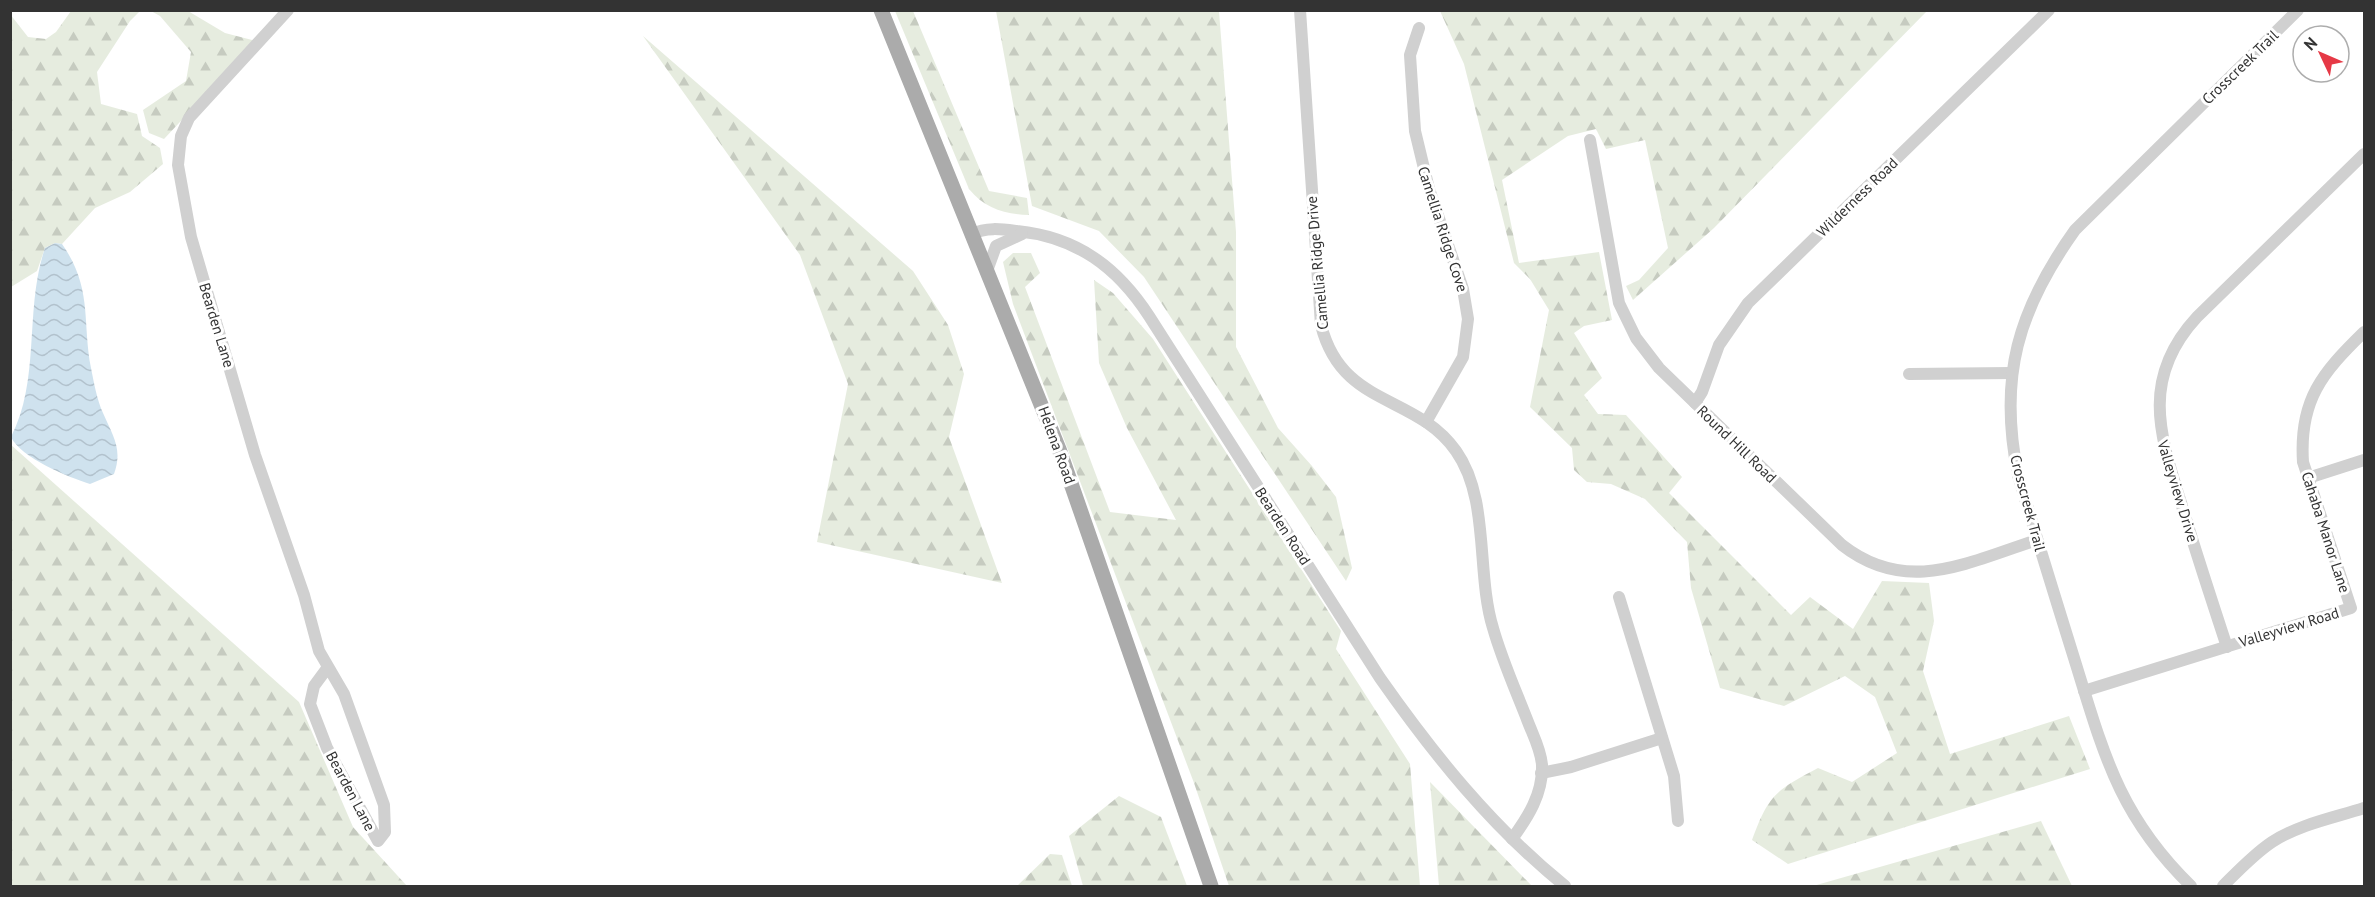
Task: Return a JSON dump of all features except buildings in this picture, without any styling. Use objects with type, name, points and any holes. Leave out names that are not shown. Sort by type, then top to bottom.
[{"type":"main road","name":"Helena Road","points":[[882,10],[1063,460],[1211,886]]},
{"type":"street","name":"Bearden Lane","points":[[288,10],[189,118],[181,136],[179,183],[195,248],[249,434],[304,595],[319,651],[344,694],[384,805],[385,832],[378,841],[327,748],[310,704],[314,686],[328,667]]},
{"type":"street","name":"Camellia Ridge Drive","points":[[1300,10],[1319,311],[1325,338],[1336,360],[1354,380],[1372,394],[1426,422],[1438,431],[1456,451],[1470,479],[1492,626],[1539,750],[1541,773]]},
{"type":"street","name":"Wilderness Road","points":[[1695,403],[1702,392],[1719,345],[1748,303],[2049,10]]},
{"type":"street","name":"Crosscreek Trail","points":[[2191,886],[2149,839],[2119,792],[2084,691],[2013,454],[2010,418],[2012,373],[2020,335],[2031,301],[2050,265],[2075,230],[2298,10]]},
{"type":"street","name":"Camellia Ridge Cove","points":[[1419,28],[1410,56],[1415,131],[1429,189],[1463,289],[1468,319],[1463,357],[1426,422]]},
{"type":"street","name":"Round Hill Road","points":[[1590,140],[1614,280],[1622,312],[1647,354],[1842,546],[1877,567],[1900,573],[1932,572],[2037,540]]},
{"type":"street","name":"Valleyview Drive","points":[[2227,647],[2161,440],[2159,401],[2164,370],[2179,338],[2197,317],[2364,154]]},
{"type":"street","name":"Bearden Road","points":[[971,234],[988,229],[1055,237],[1087,252],[1111,269],[1138,299],[1380,678],[1448,770],[1512,839],[1565,886]]},
{"type":"street","points":[[987,271],[996,246],[1004,240],[1028,232]]},
{"type":"street","name":"Cahaba Manor Lane","points":[[2350,608],[2303,462],[2301,438],[2311,398],[2328,370],[2364,333]]},
{"type":"street","points":[[1909,374],[2012,373]]},
{"type":"street","points":[[2308,478],[2364,460]]},
{"type":"street","points":[[1619,597],[1674,776],[1678,820]]},
{"type":"street","name":"Valleyview Road","points":[[2227,647],[2350,608]]},
{"type":"street","points":[[2084,691],[2227,647]]},
{"type":"street","points":[[1512,839],[1535,802],[1541,773],[1662,738]]},
{"type":"street","points":[[2223,886],[2258,853],[2278,838],[2311,824],[2364,808]]},
{"type":"green space","points":[[71,11],[140,11],[130,21],[97,72],[101,104],[137,114],[142,136],[160,148],[163,164],[130,192],[95,208],[62,244],[55,243],[45,248],[37,271],[11,287],[10,14],[28,37],[46,39],[56,32]]},
{"type":"green space","points":[[151,11],[188,11],[225,33],[256,41],[164,139],[149,133],[143,110],[186,81],[191,52],[160,16]]},
{"type":"green space","points":[[895,11],[913,11],[989,191],[1027,198],[1029,215],[989,206],[969,189]]},
{"type":"green space","points":[[996,11],[1219,11],[1236,232],[1236,347],[1278,428],[1336,497],[1352,568],[1346,581],[1144,277],[1099,231],[1032,206]]},
{"type":"green space","points":[[1440,11],[1927,11],[1714,228],[1633,300],[1626,286],[1639,280],[1668,248],[1645,140],[1606,149],[1596,129],[1568,136],[1502,180],[1519,263],[1599,252],[1612,320],[1584,326],[1574,333],[1602,378],[1584,395],[1598,414],[1626,415],[1682,477],[1669,493],[1791,615],[1810,597],[1853,629],[1882,581],[1929,583],[1934,621],[1923,671],[1950,754],[2069,716],[2090,769],[1788,864],[1752,840],[1769,803],[1775,795],[1792,782],[1818,768],[1852,782],[1897,753],[1875,697],[1845,676],[1784,706],[1720,688],[1691,588],[1687,542],[1645,499],[1611,484],[1587,482],[1574,470],[1572,448],[1530,407],[1549,310],[1530,279],[1514,263],[1464,64]]},
{"type":"green space","points":[[643,36],[913,271],[948,325],[964,374],[949,437],[1002,583],[817,542],[848,384],[800,255]]},
{"type":"green space","points":[[1013,253],[1031,253],[1040,273],[1025,287],[1110,512],[1176,520],[1127,428],[1099,363],[1094,280],[1113,293],[1153,339],[1341,631],[1336,649],[1410,764],[1420,886],[1229,886],[1194,783],[1013,304],[1003,262]]},
{"type":"green space","points":[[10,444],[299,702],[353,827],[407,886],[11,886]]},
{"type":"green space","points":[[1430,782],[1532,886],[1439,886]]},
{"type":"green space","points":[[1119,796],[1161,817],[1187,886],[1083,886],[1069,836]]},
{"type":"green space","points":[[2041,821],[2072,886],[1813,886]]},
{"type":"green space","points":[[1050,854],[1062,855],[1072,886],[1017,886]]},
{"type":"water","points":[[55,243],[62,244],[78,275],[85,305],[88,351],[95,385],[117,450],[117,465],[114,474],[90,484],[58,472],[35,459],[16,445],[11,437],[26,392],[39,271],[45,248]]}]
